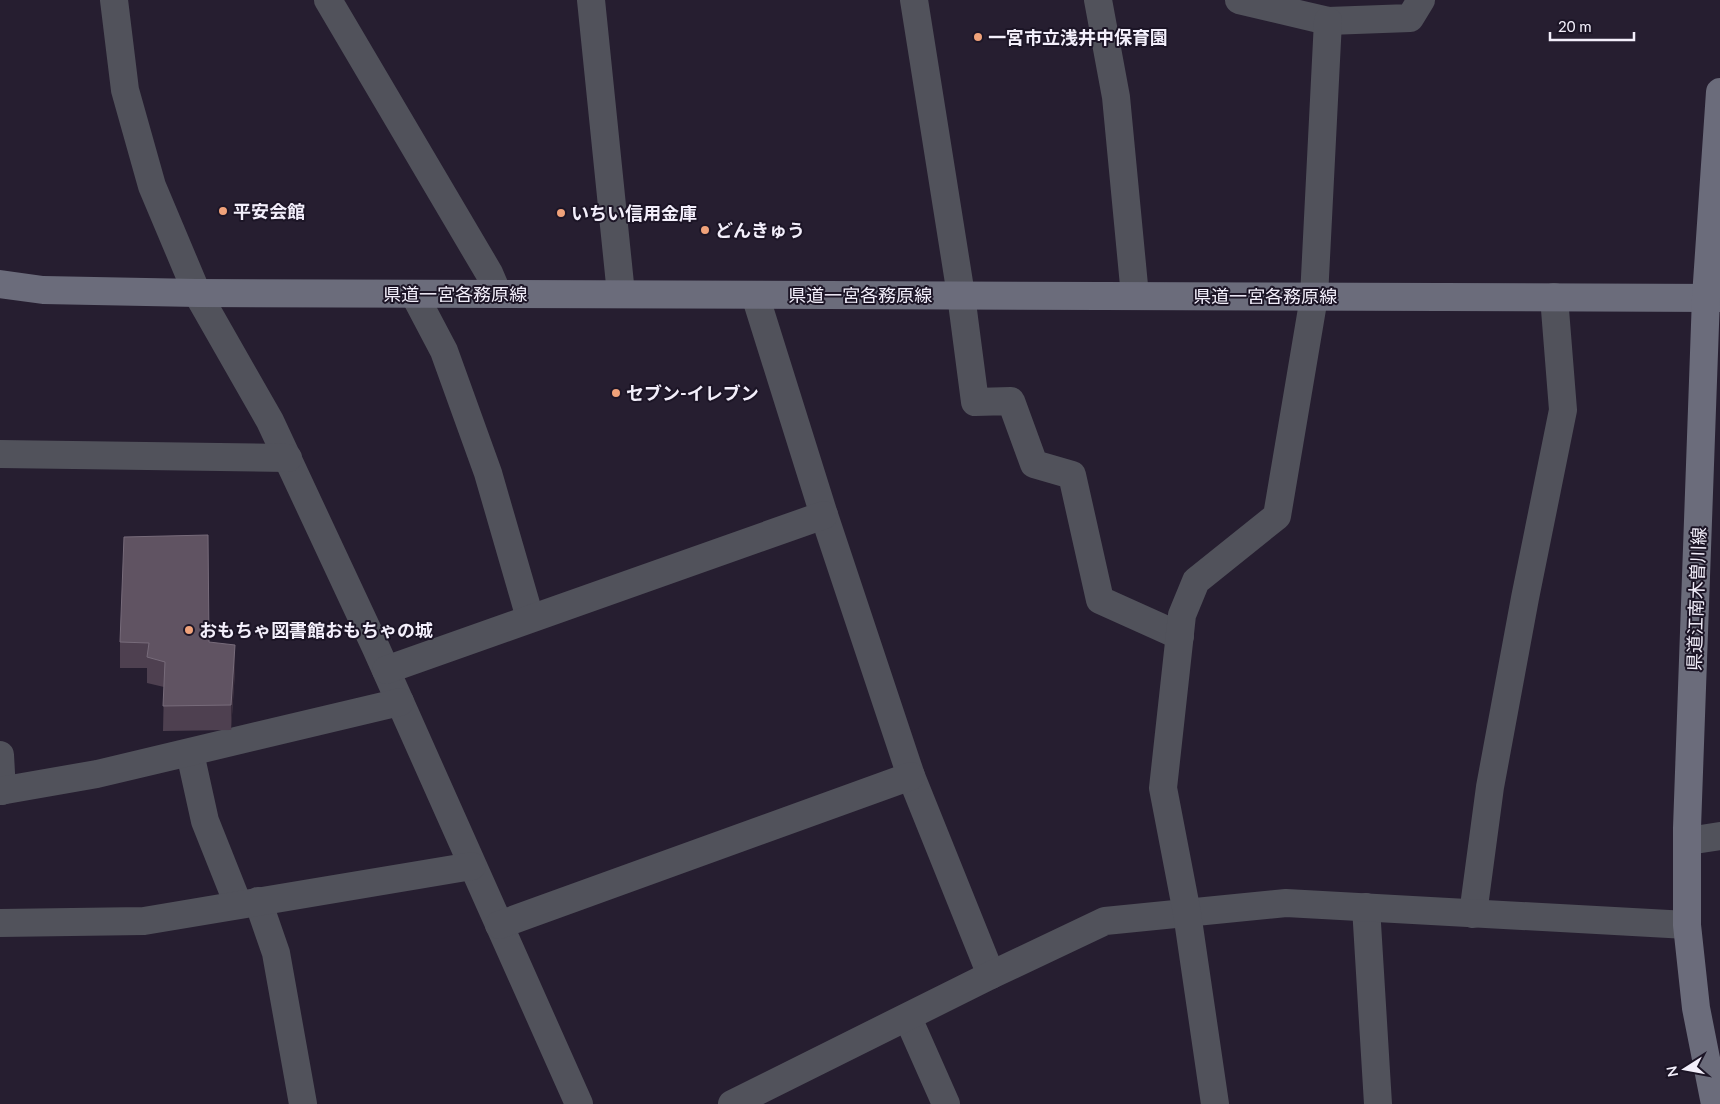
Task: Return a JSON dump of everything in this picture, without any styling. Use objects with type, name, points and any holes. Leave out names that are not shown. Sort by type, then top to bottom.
[{"type":"main road","name":"県道江南木曽川線","points":[[1715,1104],[1696,1008],[1686,912],[1713,298],[1720,92]]},
{"type":"main road","name":"県道一宮各務原線","points":[[0,284],[43,290],[197,293],[1713,298]]},
{"type":"street","points":[[114,0],[125,90],[142,151],[152,186],[197,293],[270,421],[288,458],[386,670],[579,1104]]},
{"type":"street","points":[[328,0],[489,273],[498,294]]},
{"type":"street","points":[[591,0],[620,294]]},
{"type":"street","points":[[914,0],[961,295],[975,402],[1011,400],[1034,464],[1072,475],[1100,600],[1180,636]]},
{"type":"street","points":[[1098,0],[1116,98],[1135,296]]},
{"type":"street","points":[[1239,0],[1328,21],[1410,18],[1421,0]]},
{"type":"street","points":[[1215,1104],[1187,913],[1163,788],[1182,614],[1196,581],[1277,516],[1314,297],[1328,21]]},
{"type":"street","points":[[414,294],[444,351],[488,473],[530,618]]},
{"type":"street","points":[[754,295],[824,515],[911,776],[991,975]]},
{"type":"street","points":[[1473,914],[1490,787],[1525,598],[1563,410],[1554,297]]},
{"type":"street","points":[[0,454],[288,458]]},
{"type":"street","points":[[386,670],[824,515]]},
{"type":"street","points":[[0,755],[1,791],[97,774],[400,702]]},
{"type":"street","points":[[190,752],[205,822],[276,953],[303,1104]]},
{"type":"street","points":[[499,925],[911,776]]},
{"type":"street","points":[[1688,841],[1720,836]]},
{"type":"street","points":[[0,923],[144,921],[472,866]]},
{"type":"street","points":[[732,1104],[991,975],[1106,922],[1286,903],[1688,925]]},
{"type":"street","points":[[1366,907],[1378,1104]]},
{"type":"street","points":[[908,1018],[946,1104]]},
{"type":"building","points":[[208,535],[209,642],[235,645],[231,705],[163,706],[165,662],[147,657],[149,643],[120,642],[124,537]]},
{"type":"place","name":"一宮市立浅井中保育園","points":[[978,37]]},
{"type":"place","name":"平安会館","points":[[223,211]]},
{"type":"place","name":"いちい信用金庫","points":[[561,213]]},
{"type":"place","name":"どんきゅう","points":[[705,230]]},
{"type":"place","name":"セブン-イレブン","points":[[616,393]]},
{"type":"place","name":"おもちゃ図書館おもちゃの城","points":[[189,630]]}]
